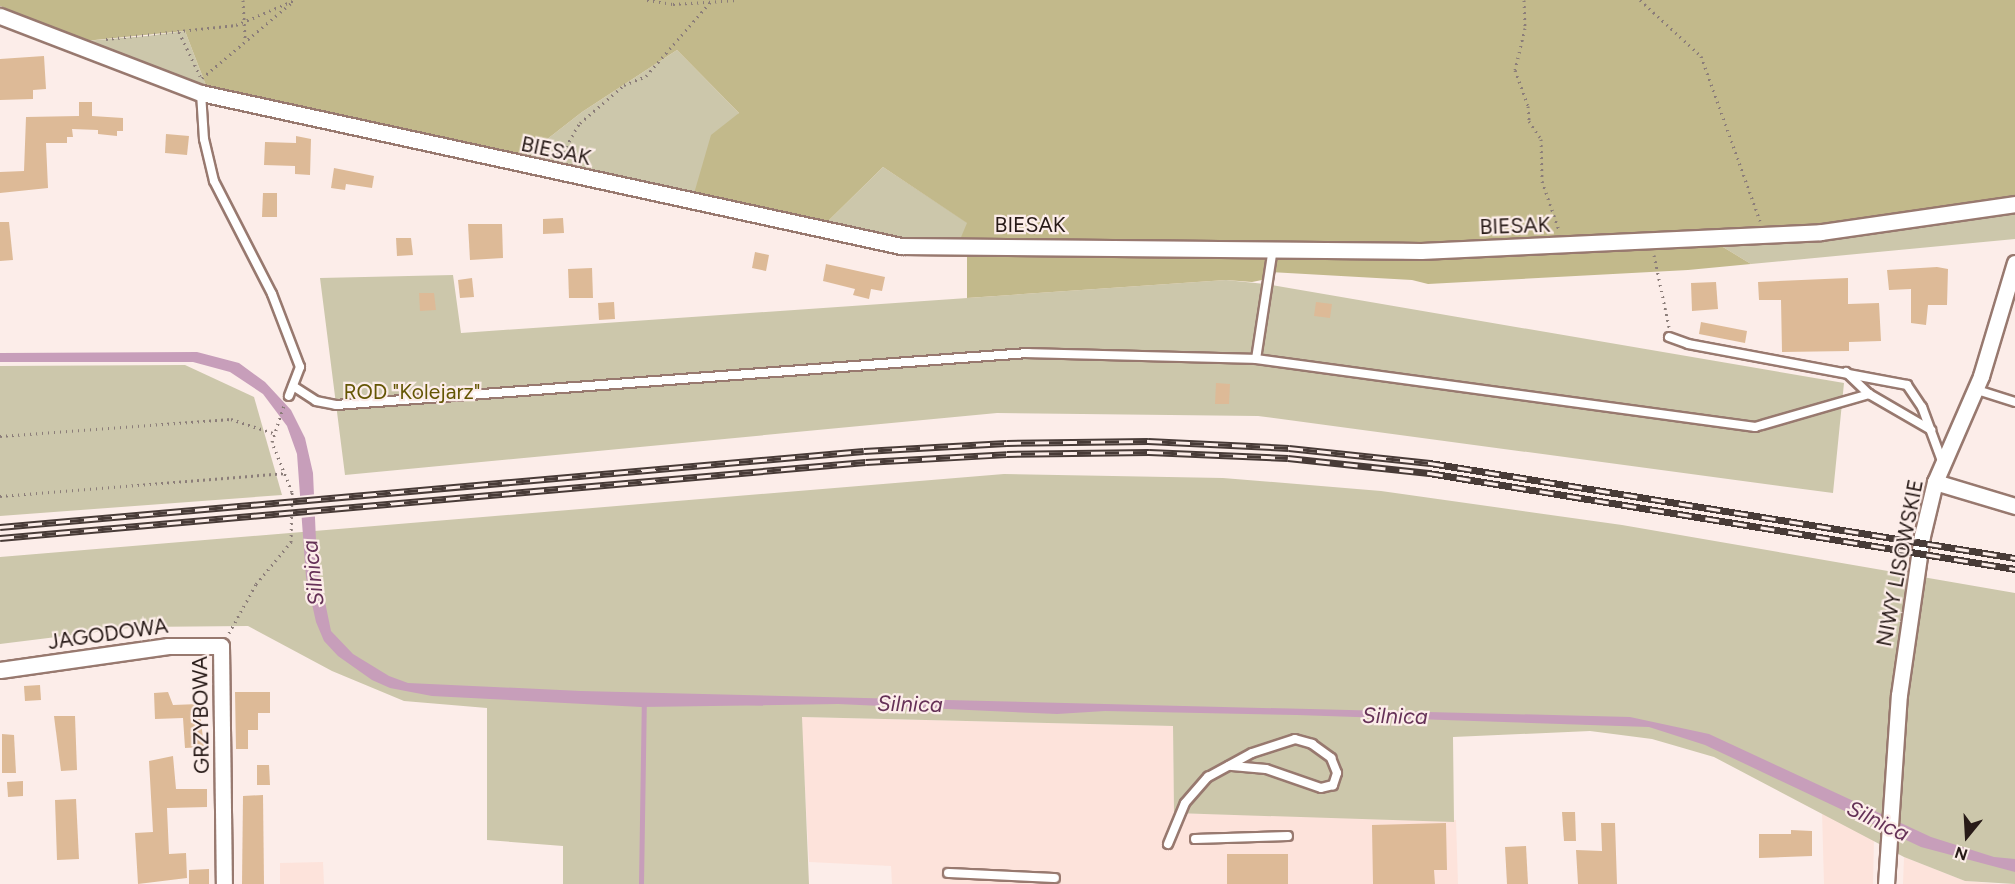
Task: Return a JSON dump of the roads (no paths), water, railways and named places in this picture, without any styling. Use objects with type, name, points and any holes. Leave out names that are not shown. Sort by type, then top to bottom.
[{"type":"street","name":"BIESAK","points":[[0,16],[202,86],[551,171],[901,246],[1421,251],[1643,242],[1865,227],[2015,204]]},
{"type":"street","name":"NIWY LISOWSKIE","points":[[1886,884],[1889,815],[1911,602],[1935,482],[1974,389],[2015,263]]},
{"type":"street","points":[[1935,482],[2015,506]]},
{"type":"street","name":"JAGODOWA","points":[[0,670],[168,646],[221,646]]},
{"type":"street","name":"GRZYBOWA","points":[[221,646],[224,884]]},
{"type":"lane","points":[[202,86],[204,138],[214,180],[285,323],[300,367],[289,396]]},
{"type":"lane","points":[[1256,359],[1273,248]]},
{"type":"lane","points":[[1672,338],[1907,385],[1923,407],[1942,461]]},
{"type":"lane","points":[[293,386],[316,402],[336,405],[1028,353],[1256,359],[1755,427],[1869,394]]},
{"type":"lane","points":[[1846,371],[1869,394],[1931,430]]},
{"type":"lane","points":[[1974,389],[2015,402]]},
{"type":"lane","points":[[1168,844],[1185,802],[1209,777],[1229,766],[1295,739],[1312,744],[1331,758],[1337,773],[1333,785],[1321,788],[1266,769],[1229,766]]},
{"type":"lane","points":[[1195,839],[1288,836]]},
{"type":"lane","points":[[948,873],[1055,878]]},
{"type":"water","name":"Silnica","points":[[197,352],[239,363],[265,382],[291,410],[305,438],[313,473],[317,563],[331,631],[353,654],[389,676],[408,683],[581,691],[1630,717],[1709,734],[1931,837],[1994,857],[2015,859],[2015,872],[1921,847],[1705,745],[1649,727],[1297,715],[1105,711],[1057,714],[838,704],[641,707],[432,696],[390,688],[372,680],[338,656],[324,641],[316,622],[306,577],[297,454],[287,426],[263,394],[230,372],[193,362],[0,362],[0,353]]},
{"type":"waterway","points":[[641,884],[644,703]]},
{"type":"railway","points":[[0,527],[864,451],[1007,443],[1148,441],[1289,448],[1430,463],[2015,558]]},
{"type":"railway","points":[[0,538],[866,462],[1007,454],[1149,452],[1288,458],[1429,473],[2015,569]]},
{"type":"park label","name":"ROD \"Kolejarz\"","points":[[412,392]]}]
